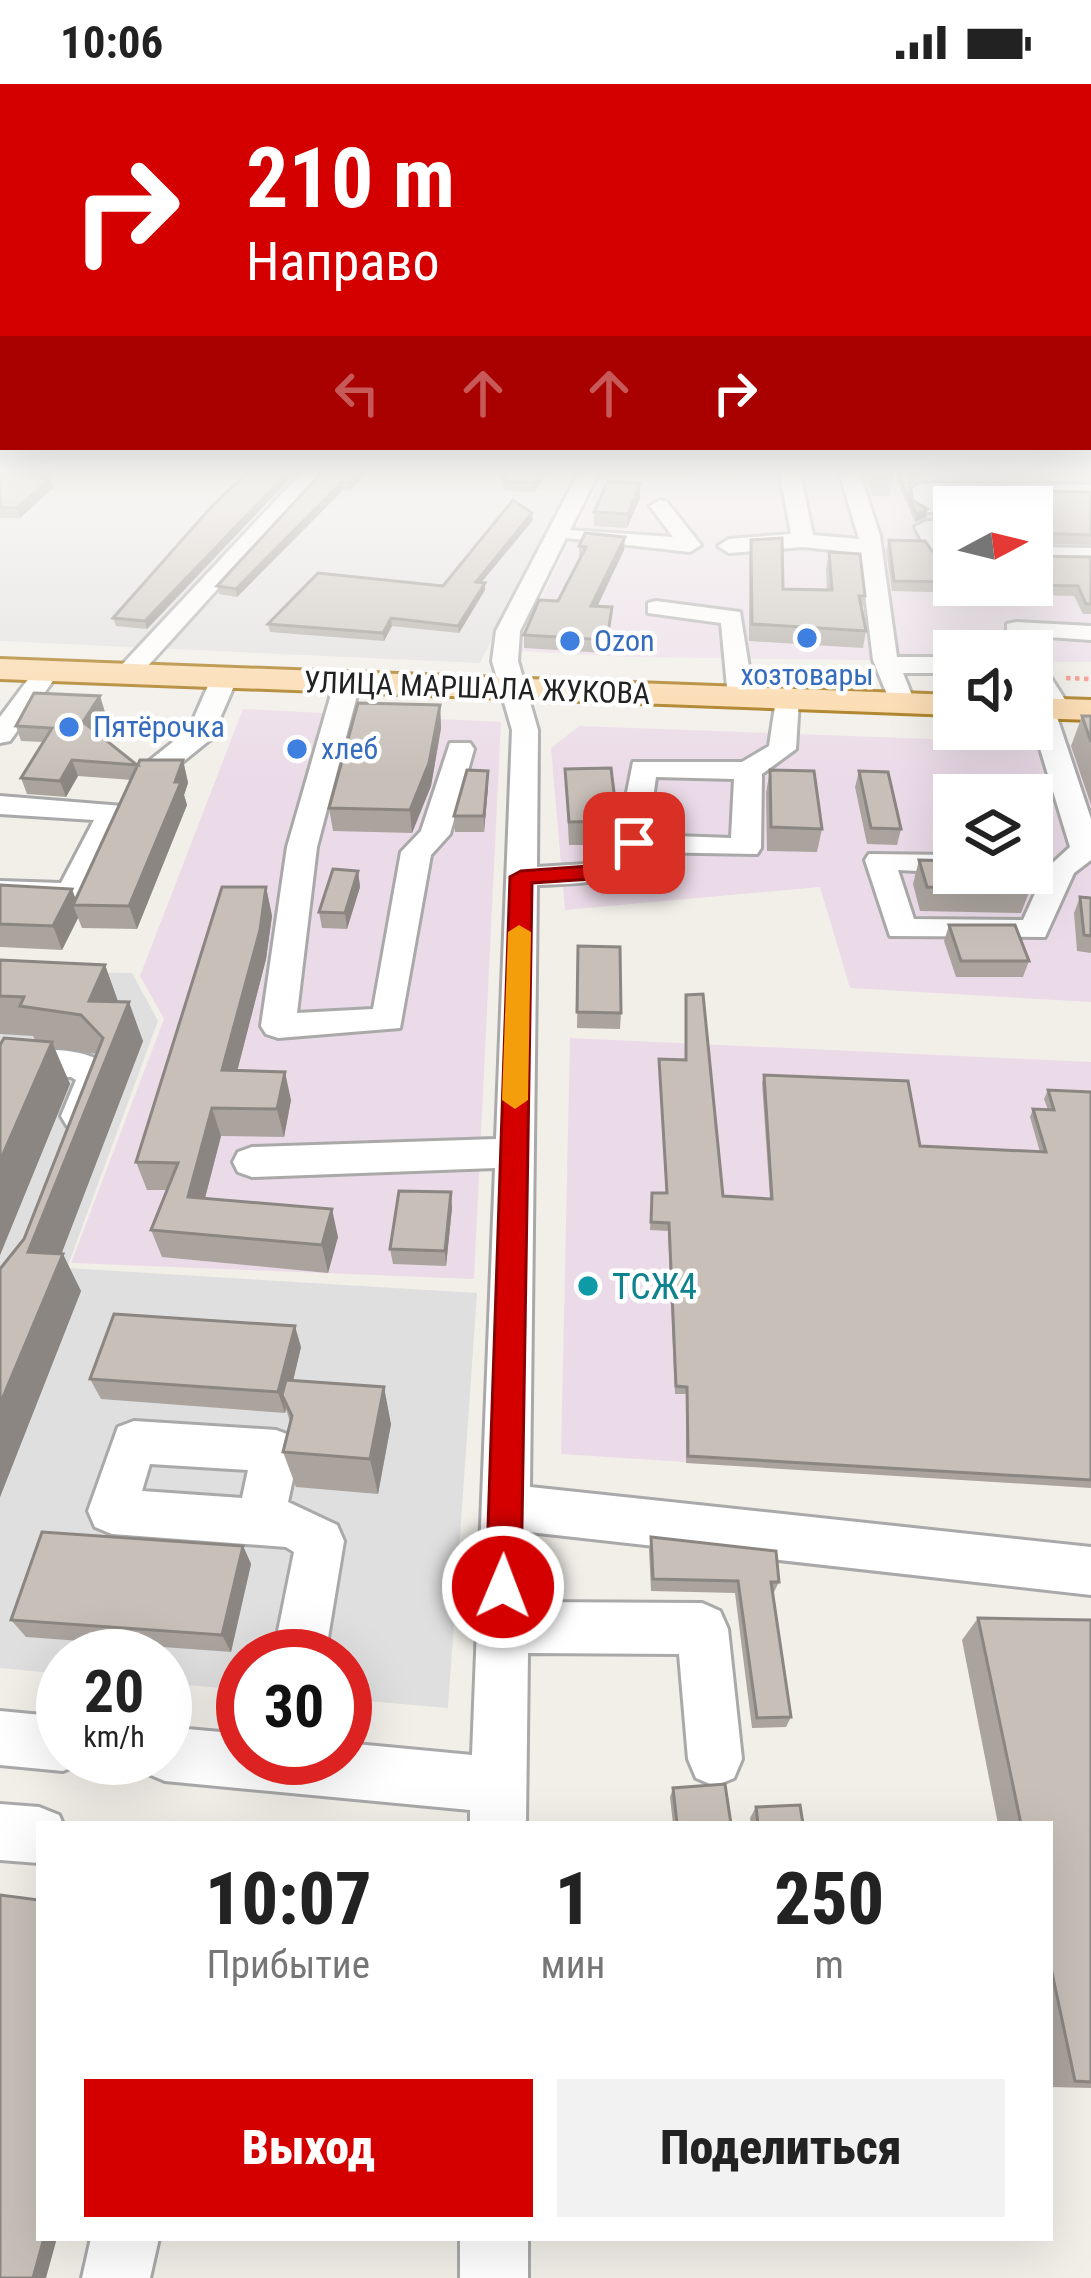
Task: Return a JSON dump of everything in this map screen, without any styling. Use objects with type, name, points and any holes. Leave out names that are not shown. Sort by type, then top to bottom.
[{"type":"main road","name":"УЛИЦА МАРШАЛА ЖУКОВА","points":[[0,669],[933,704]]},
{"type":"street","points":[[126,675],[223,570]]},
{"type":"street","points":[[372,1779],[498,1804],[524,730],[505,661],[508,631],[539,570]]},
{"type":"street","points":[[872,570],[887,664],[902,703]]},
{"type":"street","points":[[656,608],[732,617],[741,698]]},
{"type":"street","points":[[1016,629],[1091,633]]},
{"type":"street","points":[[887,664],[933,665]]},
{"type":"street","points":[[0,735],[47,671]]},
{"type":"street","points":[[154,771],[201,733],[224,679]]},
{"type":"street","points":[[346,683],[302,847],[278,1026],[388,1020],[416,852],[434,834],[460,749]]},
{"type":"street","points":[[521,877],[606,872],[622,865],[634,843],[643,768],[748,771],[782,748],[786,699]]},
{"type":"street","points":[[1053,866],[1086,849],[1055,709]]},
{"type":"street","points":[[634,843],[746,848],[748,771]]},
{"type":"street","points":[[0,805],[113,812],[71,893],[0,891]]},
{"type":"street","points":[[933,863],[880,860],[901,929],[1034,930],[1041,894]]},
{"type":"street","points":[[3,1068],[77,1065],[96,1075],[70,1141]]},
{"type":"street","points":[[252,1162],[514,1153]]},
{"type":"street","points":[[506,1507],[1091,1571]]},
{"type":"street","points":[[260,1522],[293,1525],[320,1541],[303,1629]]},
{"type":"street","points":[[502,1627],[702,1629],[715,1759]]},
{"type":"street","points":[[0,1738],[36,1741]]},
{"type":"street","points":[[0,1832],[36,1835]]},
{"type":"street","points":[[116,2278],[124,2241]]},
{"type":"street","points":[[494,2241],[494,2278]]},
{"type":"shaded area","points":[[0,570],[527,570],[480,663],[0,641]]},
{"type":"shaded area","points":[[555,570],[933,570],[933,606],[1053,606],[1053,570],[1091,570],[1091,662],[1053,662],[1053,630],[933,630],[933,661],[515,651]]},
{"type":"shaded area","points":[[243,709],[501,722],[474,1279],[71,1263],[164,1019],[140,976]]},
{"type":"shaded area","points":[[579,726],[933,739],[933,750],[1053,750],[1053,744],[1091,745],[1091,1002],[850,988],[820,887],[565,910],[551,748]]},
{"type":"shaded area","points":[[0,971],[132,973],[158,1021],[67,1268],[477,1293],[448,1708],[372,1701],[372,1629],[216,1629],[216,1688],[192,1685],[192,1629],[36,1629],[36,1671],[0,1668]]},
{"type":"shaded area","points":[[570,1038],[1091,1062],[1091,1488],[561,1454]]},
{"type":"building","points":[[155,570],[194,570],[145,621],[113,618]]},
{"type":"building","points":[[231,570],[254,570],[236,589],[217,586]]},
{"type":"building","points":[[456,570],[485,570],[476,582],[485,583],[458,626],[391,618],[383,633],[268,624],[318,573],[443,586]]},
{"type":"building","points":[[574,570],[609,570],[591,606],[612,607],[607,640],[524,635],[539,600],[558,601]]},
{"type":"building","points":[[751,570],[783,570],[783,589],[832,590],[830,570],[862,570],[865,596],[859,596],[866,631],[752,624]]},
{"type":"building","points":[[893,570],[933,570],[933,582],[894,581]]},
{"type":"building","points":[[1053,570],[1091,570],[1091,604],[1086,604],[1078,586],[1053,585]]},
{"type":"building","points":[[34,693],[100,696],[83,722],[137,765],[72,760],[60,781],[21,778],[52,728],[16,726]]},
{"type":"building","points":[[358,703],[440,705],[429,763],[410,810],[329,808]]},
{"type":"building","points":[[1082,716],[1091,716],[1091,742]]},
{"type":"building","points":[[140,760],[183,760],[175,782],[181,782],[129,906],[73,905]]},
{"type":"building","points":[[611,768],[616,809],[610,821],[569,822],[565,769]]},
{"type":"building","points":[[467,770],[488,771],[484,816],[454,816]]},
{"type":"building","points":[[770,770],[814,771],[822,829],[771,827]]},
{"type":"building","points":[[859,771],[888,772],[901,829],[871,828]]},
{"type":"building","points":[[919,860],[933,860],[933,887],[927,887]]},
{"type":"building","points":[[333,869],[358,871],[345,913],[319,912]]},
{"type":"building","points":[[0,885],[72,889],[53,926],[0,924]]},
{"type":"building","points":[[222,887],[266,887],[260,930],[222,1070],[285,1072],[277,1109],[212,1108],[188,1197],[332,1209],[322,1245],[151,1230],[178,1163],[136,1162]]},
{"type":"building","points":[[1080,897],[1091,898],[1091,936],[1084,935]]},
{"type":"building","points":[[949,925],[1015,925],[1029,961],[961,961]]},
{"type":"building","points":[[578,946],[620,947],[621,1013],[577,1012]]},
{"type":"building","points":[[0,960],[105,965],[89,1001],[129,1002],[28,1252],[63,1254],[0,1404],[0,1269],[24,1239],[103,1038],[81,1015],[20,1006],[24,997],[0,996]]},
{"type":"building","points":[[703,994],[723,1196],[772,1199],[764,1075],[908,1081],[920,1146],[1046,1152],[1033,1109],[1054,1110],[1048,1090],[1091,1092],[1091,1480],[688,1456],[687,1387],[676,1386],[669,1223],[651,1222],[652,1193],[667,1193],[659,1059],[686,1060],[686,995]]},
{"type":"building","points":[[4,1038],[52,1042],[0,1161],[0,1045]]},
{"type":"building","points":[[399,1191],[451,1192],[445,1251],[390,1249]]},
{"type":"building","points":[[114,1314],[295,1326],[278,1392],[90,1379]]},
{"type":"building","points":[[286,1380],[384,1387],[370,1459],[283,1452],[292,1416],[282,1395]]},
{"type":"building","points":[[42,1532],[243,1546],[223,1629],[216,1629],[216,1635],[192,1633],[192,1629],[11,1620]]},
{"type":"building","points":[[651,1537],[776,1551],[779,1582],[771,1582],[791,1717],[757,1718],[738,1581],[653,1579]]},
{"type":"building","points":[[978,1618],[1091,1620],[1091,2082],[1075,2081],[1053,1977],[1053,1821],[1020,1821]]},
{"type":"building","points":[[725,1784],[731,1821],[677,1821],[673,1788]]},
{"type":"building","points":[[800,1805],[803,1821],[758,1821],[756,1807]]},
{"type":"building","points":[[0,1895],[36,1900],[36,2241],[43,2241],[33,2278],[0,2278]]},
{"type":"slow traffic","points":[[515,1100],[519,932]]},
{"type":"place","name":"хозтовары","points":[[807,638]]},
{"type":"place","name":"Ozon","points":[[570,641]]},
{"type":"place","name":"Пятёрочка","points":[[69,727]]},
{"type":"place","name":"хлеб","points":[[297,749]]},
{"type":"place","name":"ТСЖ4","points":[[588,1286]]},
{"type":"route","points":[[503,1587],[521,877],[606,872],[622,865],[634,843]]}]
